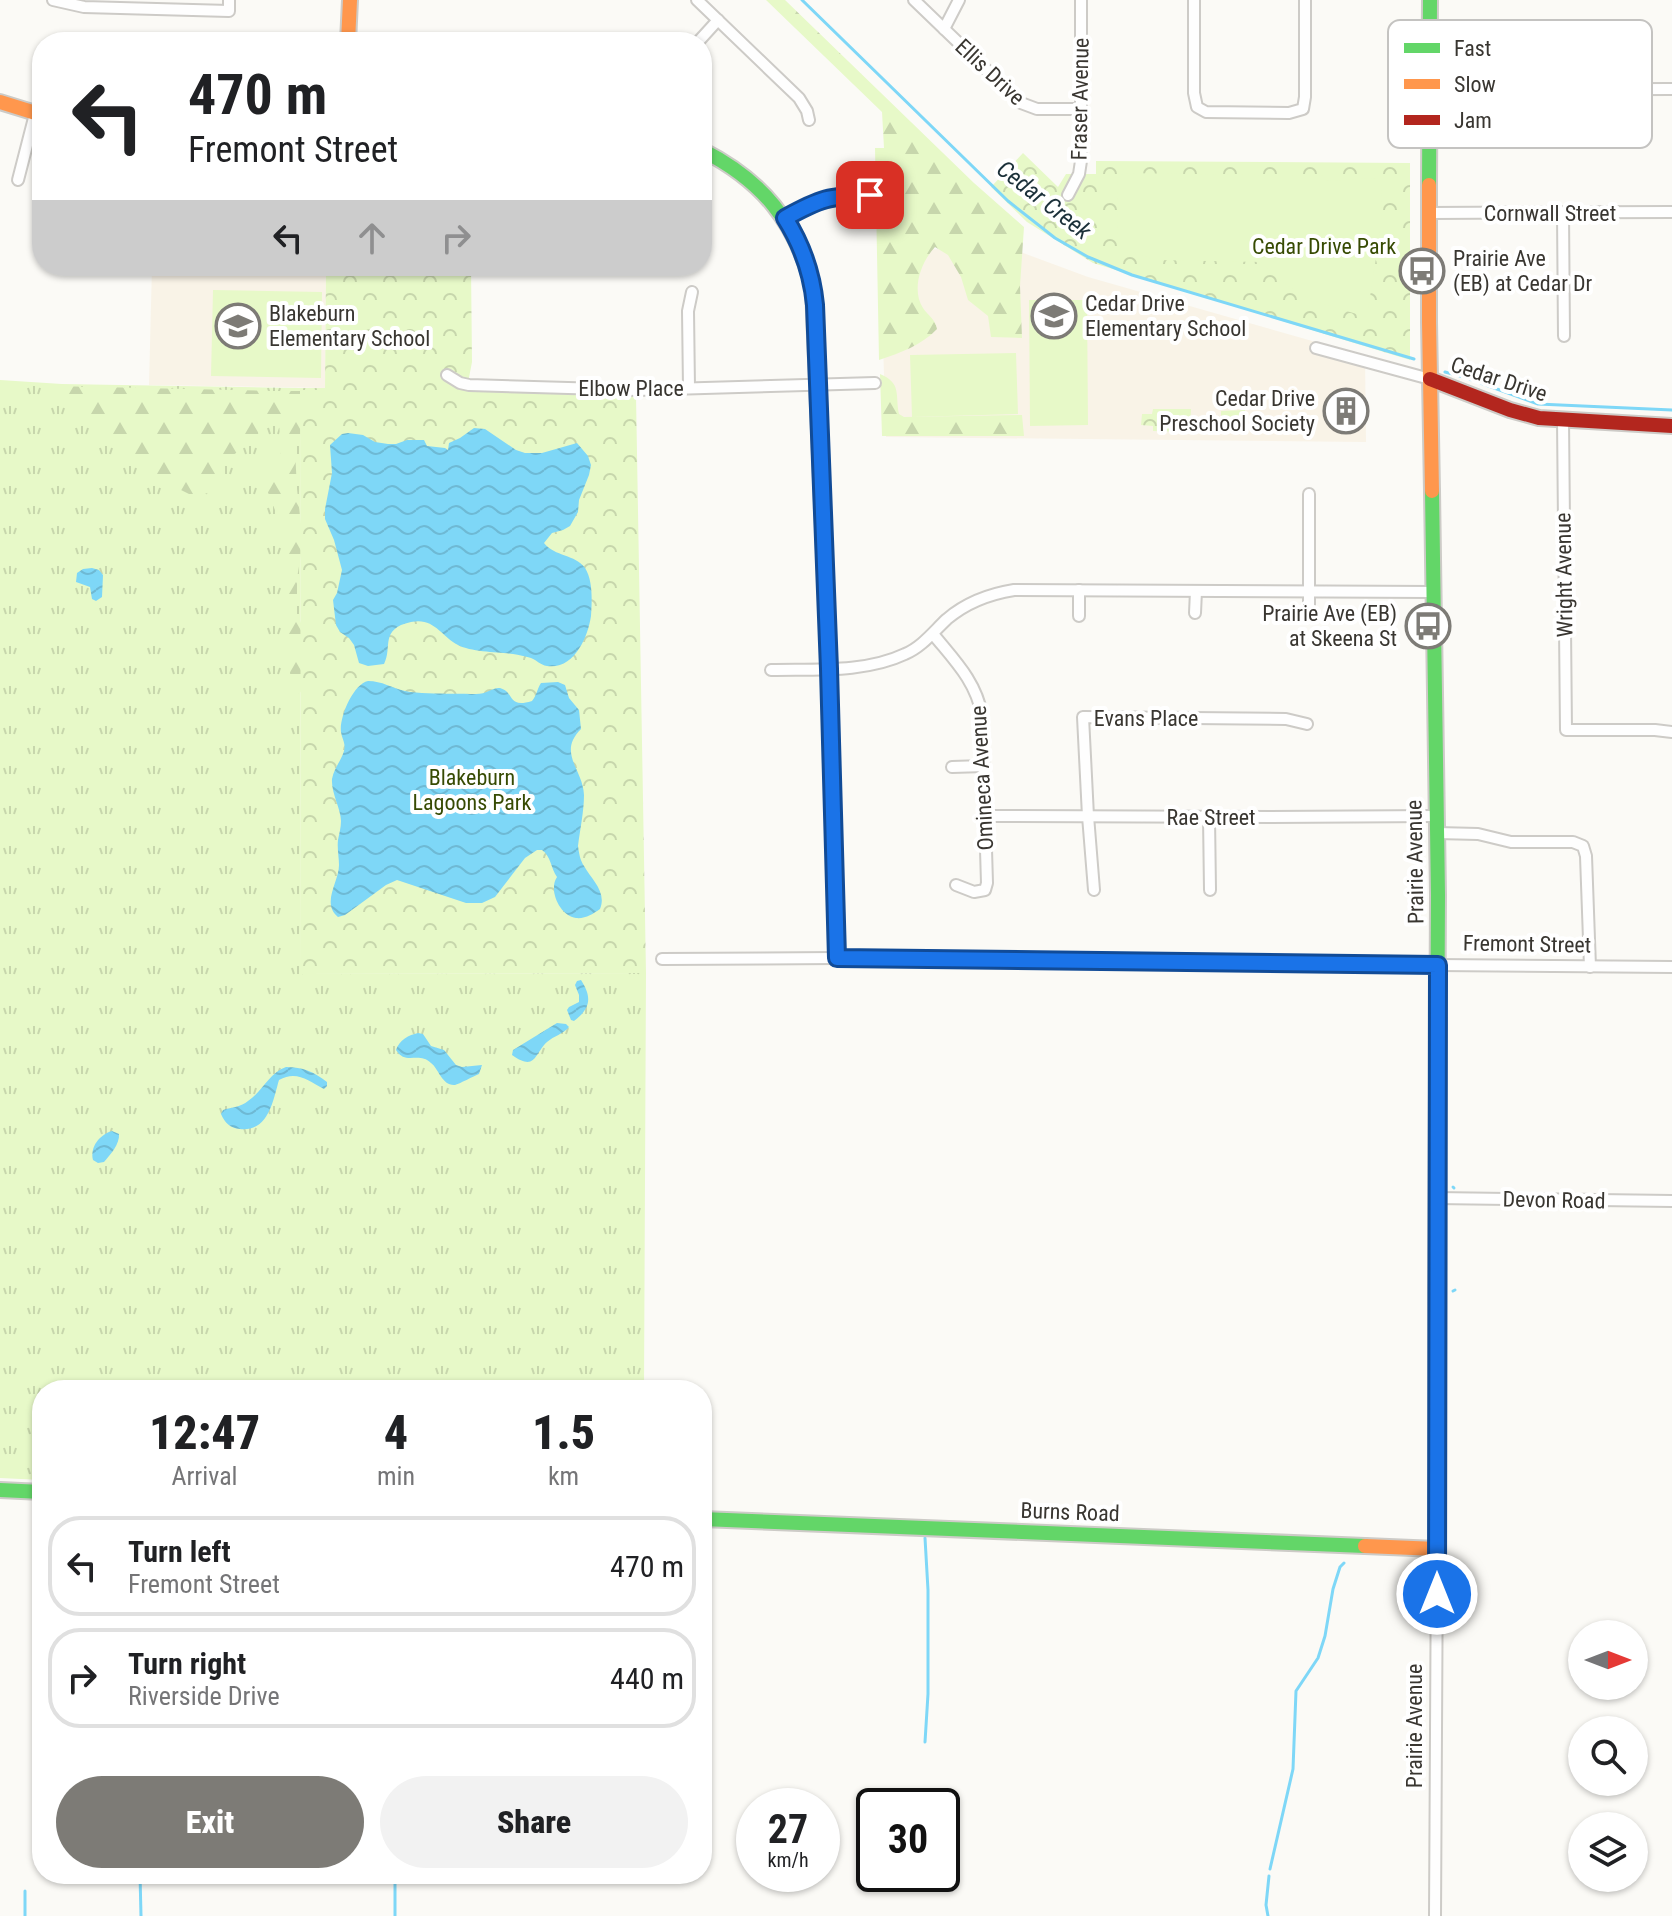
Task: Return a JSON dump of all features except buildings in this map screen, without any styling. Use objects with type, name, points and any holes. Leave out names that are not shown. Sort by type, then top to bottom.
[{"type":"street","points":[[53,0],[84,7],[229,11],[229,0]]},
{"type":"street","points":[[348,32],[350,0]]},
{"type":"street","points":[[697,0],[799,98],[809,120]]},
{"type":"street","name":"Ellis Drive","points":[[914,0],[1025,106],[1081,109]]},
{"type":"street","points":[[944,29],[959,0]]},
{"type":"street","name":"Fraser Avenue","points":[[1068,195],[1080,169],[1081,0]]},
{"type":"street","points":[[1194,0],[1194,93],[1197,107],[1206,112],[1289,113],[1303,109],[1305,97],[1305,0]]},
{"type":"street","points":[[707,32],[718,20]]},
{"type":"street","points":[[1652,89],[1672,89]]},
{"type":"street","points":[[0,102],[32,113]]},
{"type":"street","points":[[18,180],[32,137]]},
{"type":"street","name":"Prairie Avenue","points":[[1430,148],[1438,965],[1435,1916]]},
{"type":"street","points":[[712,155],[751,179],[785,218],[802,251],[813,288],[837,958]]},
{"type":"street","points":[[785,218],[823,199],[870,195]]},
{"type":"street","name":"Cornwall Street","points":[[1429,213],[1672,212]]},
{"type":"street","points":[[1563,213],[1564,336]]},
{"type":"street","points":[[689,388],[688,311],[692,292]]},
{"type":"street","name":"Cedar Drive","points":[[1316,348],[1430,379],[1539,418],[1672,426]]},
{"type":"street","name":"Elbow Place","points":[[447,375],[469,385],[637,390],[875,383]]},
{"type":"street","name":"Wright Avenue","points":[[1563,420],[1566,730],[1643,729],[1672,732]]},
{"type":"street","points":[[1309,494],[1309,616]]},
{"type":"street","points":[[771,670],[829,669],[887,661],[908,653],[960,609],[993,594],[1026,589],[1433,592]]},
{"type":"street","points":[[1079,590],[1079,616]]},
{"type":"street","points":[[1195,613],[1196,591]]},
{"type":"street","name":"Omineca Avenue","points":[[933,634],[969,678],[982,715],[987,883],[985,890],[974,892],[956,885]]},
{"type":"street","name":"Evans Place","points":[[1088,816],[1083,717],[1286,719],[1307,724]]},
{"type":"street","points":[[952,767],[984,766]]},
{"type":"street","name":"Rae Street","points":[[986,816],[1437,816]]},
{"type":"street","points":[[1088,816],[1094,890]]},
{"type":"street","points":[[1209,817],[1210,890]]},
{"type":"street","points":[[1437,833],[1478,834],[1511,842],[1573,842],[1583,846],[1586,856],[1590,967]]},
{"type":"street","name":"Fremont Street","points":[[662,959],[1672,967]]},
{"type":"street","name":"Devon Road","points":[[1436,1198],[1672,1201]]},
{"type":"street","points":[[0,1490],[32,1492]]},
{"type":"street","name":"Burns Road","points":[[712,1519],[1437,1549]]},
{"type":"shaded area","name":"Cedar Drive Elementary School","points":[[1007,247],[1088,277],[1365,356],[1366,442],[886,437],[880,251]]},
{"type":"shaded area","name":"Blakeburn Elementary School","points":[[152,276],[326,276],[325,388],[149,385]]},
{"type":"green space","points":[[766,0],[785,0],[974,183],[1024,227],[1020,286],[1022,338],[991,337],[988,316],[968,300],[961,277],[948,255],[935,247],[919,276],[918,293],[919,301],[937,329],[918,344],[879,360],[875,148],[884,148],[882,112]]},
{"type":"green space","name":"Cedar Drive Park","points":[[1023,153],[1058,187],[1066,174],[1096,174],[1096,161],[1410,163],[1410,360],[1093,263],[1027,222],[991,187]]},
{"type":"green space","points":[[1124,173],[1325,176],[1325,181],[1377,178],[1382,184],[1381,225],[1367,317],[1297,292],[1261,262],[1155,260],[1118,247],[1117,179]]},
{"type":"green space","name":"Blakeburn Lagoons Park","points":[[326,276],[471,276],[472,362],[467,388],[480,391],[636,395],[646,973],[301,974],[300,388],[325,388]]},
{"type":"green space","points":[[213,290],[322,292],[321,378],[211,376]]},
{"type":"green space","points":[[1029,300],[1087,300],[1088,425],[1030,426]]},
{"type":"green space","points":[[1016,353],[1018,414],[912,417],[910,355]]},
{"type":"green space","points":[[880,374],[895,386],[899,414],[904,417],[1022,415],[1024,436],[882,436]]},
{"type":"green space","points":[[0,380],[300,388],[301,974],[646,973],[644,1380],[32,1380],[32,1480],[0,1478]]},
{"type":"green space","points":[[51,386],[380,391],[303,428],[295,450],[303,543],[297,578],[297,614],[317,673],[291,703],[286,538],[256,462],[281,457],[279,421],[259,420],[258,437],[225,461],[223,488],[195,497],[100,438],[96,427],[44,393]]},
{"type":"green space","points":[[1153,409],[1191,409],[1190,432],[1153,431],[1153,426],[1141,425],[1142,414],[1152,414]]},
{"type":"green space","points":[[1245,410],[1245,430],[1221,430],[1221,411]]},
{"type":"water","points":[[474,428],[485,429],[525,453],[542,453],[577,443],[588,456],[591,465],[578,512],[570,526],[552,533],[544,543],[581,563],[588,573],[591,616],[583,642],[565,663],[547,666],[524,656],[463,647],[426,622],[419,621],[395,629],[389,639],[384,664],[368,666],[359,663],[354,645],[336,625],[333,600],[342,570],[325,519],[332,473],[330,445],[342,434],[348,433],[388,444],[424,440],[427,446],[448,450],[449,443]]},
{"type":"water","points":[[92,568],[103,575],[102,597],[96,601],[92,599],[90,587],[76,582],[77,573]]},
{"type":"water","points":[[368,681],[422,693],[476,694],[500,688],[519,703],[532,701],[541,683],[558,682],[565,685],[569,698],[579,710],[581,729],[571,746],[584,795],[578,849],[583,864],[598,886],[602,897],[600,909],[579,918],[565,913],[557,902],[554,889],[557,877],[549,859],[542,850],[537,850],[525,858],[495,897],[482,903],[466,903],[397,880],[338,917],[333,911],[331,899],[339,865],[341,821],[332,779],[345,746],[341,726],[345,711],[357,688]]},
{"type":"water","points":[[581,980],[588,1002],[584,1012],[574,1021],[567,1010],[579,1002],[575,985]]},
{"type":"water","points":[[557,1023],[569,1027],[547,1042],[530,1062],[512,1055],[513,1050]]},
{"type":"water","points":[[418,1033],[423,1034],[431,1046],[444,1050],[456,1065],[482,1065],[479,1074],[451,1085],[426,1060],[400,1055],[396,1050],[399,1043]]},
{"type":"water","points":[[286,1067],[313,1073],[327,1082],[327,1086],[324,1089],[302,1078],[285,1077],[279,1080],[264,1120],[250,1129],[233,1128],[226,1122],[221,1114],[223,1110],[245,1103],[275,1073]]},
{"type":"water","points":[[112,1131],[119,1134],[116,1145],[104,1162],[98,1163],[93,1160],[94,1146],[103,1135]]},
{"type":"waterway","name":"Cedar Creek","points":[[802,0],[1008,201],[1055,238],[1088,257],[1132,275],[1414,359]]},
{"type":"waterway","name":"Cedar Creek","points":[[1445,372],[1538,404],[1672,410]]},
{"type":"waterway","points":[[1444,1111],[1445,1183]]},
{"type":"waterway","points":[[1443,1233],[1445,1209]]},
{"type":"waterway","points":[[925,1538],[928,1694],[925,1742]]},
{"type":"waterway","points":[[1270,1869],[1293,1769],[1296,1691],[1318,1658],[1333,1589],[1344,1563]]},
{"type":"waterway","points":[[1268,1916],[1269,1876]]},
{"type":"waterway","points":[[140,1884],[141,1916]]},
{"type":"waterway","points":[[395,1884],[395,1916]]},
{"type":"waterway","points":[[25,1891],[25,1916]]},
{"type":"traffic: fast","points":[[1430,0],[1430,20]]},
{"type":"traffic: fast","points":[[1429,148],[1429,185]]},
{"type":"traffic: fast","points":[[712,155],[743,175],[774,206],[797,243],[813,288],[837,958],[850,958]]},
{"type":"traffic: fast","points":[[1432,491],[1438,895],[1436,1290]]},
{"type":"traffic: fast","points":[[1302,963],[1438,965]]},
{"type":"traffic: fast","points":[[0,1490],[32,1492]]},
{"type":"traffic: fast","points":[[712,1519],[1365,1546]]},
{"type":"traffic: slow","points":[[348,32],[350,0]]},
{"type":"traffic: slow","points":[[0,102],[32,112]]},
{"type":"traffic: slow","points":[[1429,185],[1432,491]]},
{"type":"traffic: slow","points":[[850,958],[1302,963]]},
{"type":"traffic: slow","points":[[1365,1546],[1437,1549],[1436,1290]]},
{"type":"traffic: jam","points":[[1430,379],[1539,418],[1672,426]]},
{"type":"place","name":"Prairie Ave (EB) at Cedar Dr","points":[[1422,271]]},
{"type":"place","name":"Cedar Drive Elementary School","points":[[1054,316]]},
{"type":"place","name":"Blakeburn Elementary School","points":[[238,326]]},
{"type":"place","name":"Cedar Drive Preschool Society","points":[[1346,411]]},
{"type":"place","name":"Prairie Ave (EB) at Skeena St","points":[[1428,626]]},
{"type":"route","points":[[870,195],[823,199],[785,218],[807,263],[815,305],[837,958],[1438,965],[1437,1594]]}]
